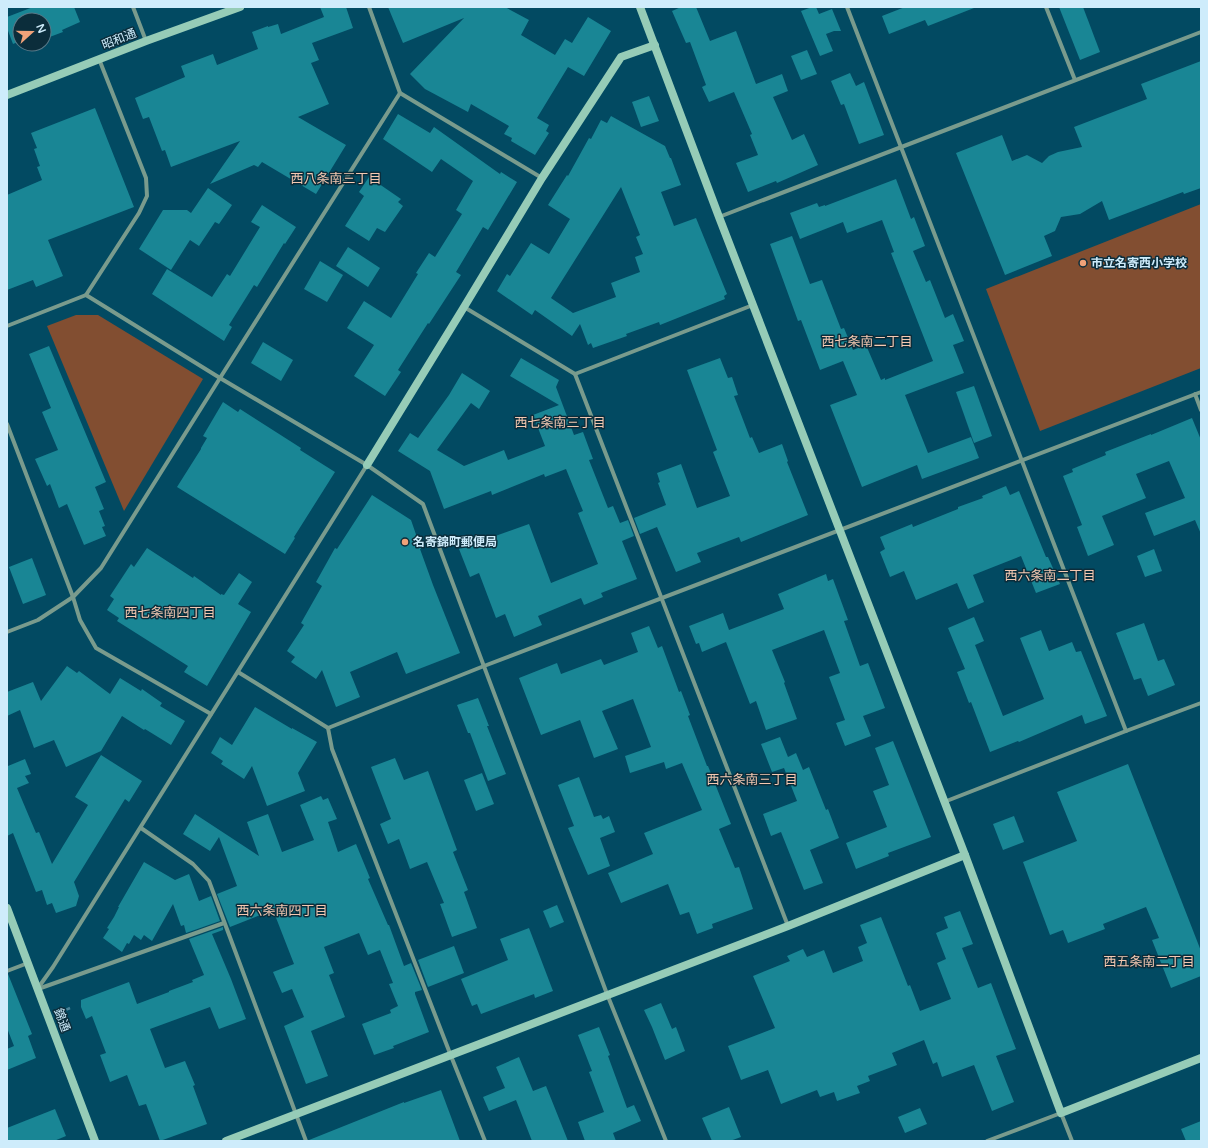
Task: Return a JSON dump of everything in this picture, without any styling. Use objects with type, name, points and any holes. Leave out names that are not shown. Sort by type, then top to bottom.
[{"type":"street","points":[[133,7],[146,41]]},
{"type":"street","name":"昭和通","points":[[8,92],[240,7]]},
{"type":"street","points":[[370,7],[400,93],[542,178]]},
{"type":"street","points":[[640,7],[719,217],[965,855],[1072,1141]]},
{"type":"street","points":[[847,7],[1126,731]]},
{"type":"street","points":[[1046,7],[1075,80]]},
{"type":"street","points":[[719,217],[1201,32]]},
{"type":"street","points":[[38,989],[141,828],[367,465],[542,178],[621,57],[654,45]]},
{"type":"street","points":[[7,326],[86,295],[139,213],[147,196],[146,178],[99,59]]},
{"type":"street","points":[[7,632],[38,620],[74,597],[101,568],[400,93]]},
{"type":"street","points":[[86,295],[220,378],[367,465],[424,504],[607,994],[666,1141]]},
{"type":"street","points":[[575,374],[753,305]]},
{"type":"street","points":[[464,307],[575,374],[788,926]]},
{"type":"street","points":[[328,728],[484,666],[1201,392]]},
{"type":"street","points":[[1195,394],[1201,410]]},
{"type":"street","points":[[7,424],[74,597],[80,620],[96,648],[211,714]]},
{"type":"street","points":[[238,672],[328,728],[332,749],[485,1141]]},
{"type":"street","points":[[944,802],[1201,703]]},
{"type":"street","points":[[141,828],[193,864],[209,881],[306,1141]]},
{"type":"street","points":[[226,1141],[788,926],[965,855]]},
{"type":"street","name":"錦通","points":[[7,908],[95,1141]]},
{"type":"street","points":[[38,989],[224,923]]},
{"type":"street","points":[[7,970],[28,962]]},
{"type":"street","points":[[987,1141],[1201,1058]]},
{"type":"shaded area","points":[[1201,204],[1201,368],[1040,431],[986,289]]},
{"type":"shaded area","points":[[76,315],[98,315],[203,379],[124,511],[47,326]]},
{"type":"building","points":[[33,7],[74,7],[80,22],[62,30],[63,32],[52,36],[52,12],[20,12]]},
{"type":"building","points":[[320,7],[346,7],[353,28],[312,43],[319,60],[311,63],[329,104],[298,117],[346,145],[316,194],[262,162],[258,167],[254,165],[210,184],[240,141],[171,167],[165,150],[162,151],[149,117],[143,119],[135,98],[185,77],[181,66],[213,54],[217,65],[258,49],[252,32],[278,24],[281,34],[324,17]]},
{"type":"building","points":[[388,7],[505,7],[529,20],[521,35],[555,55],[565,39],[572,43],[588,17],[611,31],[584,76],[568,67],[537,118],[549,125],[546,131],[549,133],[535,155],[511,141],[512,138],[504,134],[509,126],[471,104],[468,112],[425,89],[410,74],[464,18],[403,43]]},
{"type":"building","points":[[681,7],[696,7],[710,41],[736,31],[756,84],[782,74],[788,91],[773,97],[792,140],[804,134],[818,165],[777,183],[776,181],[748,192],[736,163],[758,155],[750,135],[752,134],[734,92],[709,102],[702,87],[706,85],[690,42],[686,43],[672,11]]},
{"type":"building","points":[[816,7],[819,14],[832,9],[841,31],[834,31],[826,34],[833,51],[820,56],[801,11]]},
{"type":"building","points":[[905,7],[974,8],[928,26],[925,20],[889,34],[882,16]]},
{"type":"building","points":[[1059,7],[1083,7],[1100,52],[1080,60]]},
{"type":"building","points":[[12,15],[12,41],[7,28],[7,17]]},
{"type":"building","points":[[807,50],[817,74],[801,80],[791,56]]},
{"type":"building","points":[[1201,61],[1201,188],[1184,194],[1183,192],[1109,220],[1102,201],[1080,214],[1061,217],[1055,231],[1044,236],[1052,256],[1005,275],[956,153],[1002,135],[1012,161],[1027,155],[1042,163],[1049,156],[1058,152],[1082,147],[1074,127],[1147,99],[1141,84]]},
{"type":"building","points":[[850,73],[856,86],[864,82],[884,135],[859,144],[844,104],[841,105],[831,81]]},
{"type":"building","points":[[649,96],[659,121],[641,127],[632,102]]},
{"type":"building","points":[[95,108],[134,207],[48,240],[63,276],[36,287],[33,280],[7,290],[7,195],[42,180],[37,167],[40,166],[34,149],[37,148],[31,133]]},
{"type":"building","points":[[398,114],[430,133],[434,127],[500,174],[501,172],[517,182],[488,230],[483,227],[456,272],[461,275],[398,370],[401,372],[385,396],[354,376],[374,345],[347,328],[364,301],[391,318],[429,253],[435,257],[462,214],[456,210],[473,181],[441,159],[432,172],[383,139]]},
{"type":"building","points":[[611,116],[665,146],[681,185],[661,192],[674,226],[696,218],[727,294],[724,296],[725,299],[660,325],[659,322],[626,334],[627,336],[593,348],[591,343],[588,345],[580,324],[572,336],[535,310],[532,315],[497,291],[507,274],[510,276],[531,243],[549,254],[570,219],[548,205],[567,175],[568,176],[589,138],[591,139],[601,120],[607,123]],"holes":[[[621,187],[640,235],[636,237],[643,254],[635,257],[640,272],[611,283],[616,297],[573,313],[551,298]]]},
{"type":"building","points":[[369,177],[401,199],[398,202],[403,206],[385,232],[377,228],[369,241],[345,226],[364,196],[359,192]]},
{"type":"building","points":[[896,179],[911,219],[914,217],[925,246],[913,251],[926,282],[930,280],[945,318],[953,314],[964,341],[953,345],[964,373],[905,395],[928,453],[971,437],[979,458],[922,479],[917,465],[862,487],[830,405],[857,395],[843,361],[820,370],[801,320],[798,321],[770,244],[792,236],[810,284],[822,280],[841,329],[844,328],[853,350],[866,345],[881,380],[885,378],[885,380],[933,361],[891,253],[894,252],[882,220],[847,233],[843,222],[800,239],[790,213],[817,203],[819,207],[825,206]]},
{"type":"building","points":[[208,188],[232,205],[219,224],[215,222],[199,246],[190,240],[171,270],[139,249],[163,210],[187,210],[191,213]]},
{"type":"building","points":[[262,205],[296,227],[285,244],[284,243],[257,287],[254,285],[229,325],[232,327],[224,341],[152,294],[167,269],[212,297],[227,274],[230,276],[260,227],[251,222]]},
{"type":"building","points":[[348,247],[380,268],[368,287],[336,266]]},
{"type":"building","points":[[320,261],[343,275],[327,302],[304,289]]},
{"type":"building","points":[[263,342],[293,360],[281,381],[251,363]]},
{"type":"building","points":[[49,346],[106,482],[95,487],[104,509],[99,511],[105,526],[102,527],[106,536],[84,545],[67,504],[59,508],[50,484],[47,486],[35,459],[58,450],[42,412],[51,408],[29,354]]},
{"type":"building","points":[[521,358],[559,380],[556,387],[574,435],[583,432],[593,459],[589,460],[608,508],[613,506],[620,523],[628,520],[634,536],[622,541],[637,579],[601,593],[603,597],[584,605],[581,598],[538,616],[542,625],[514,637],[505,614],[496,618],[479,573],[470,577],[459,549],[529,524],[551,583],[598,564],[578,513],[583,511],[566,469],[545,477],[544,474],[492,495],[491,491],[444,509],[430,471],[398,451],[410,433],[418,438],[449,395],[462,373],[490,391],[479,409],[471,403],[437,450],[464,466],[504,450],[508,460],[545,446],[533,415],[559,405],[510,376]]},
{"type":"building","points":[[720,358],[728,378],[732,377],[738,395],[734,396],[750,438],[752,437],[759,453],[782,444],[788,461],[787,462],[808,515],[741,542],[739,537],[697,553],[701,562],[676,572],[657,527],[640,534],[634,518],[666,505],[658,483],[660,482],[657,473],[681,464],[697,508],[730,496],[713,452],[717,450],[687,370]]},
{"type":"building","points":[[974,386],[992,436],[974,443],[956,392]]},
{"type":"building","points":[[223,402],[238,412],[240,409],[301,448],[300,450],[335,472],[285,554],[177,487],[207,438],[203,436]]},
{"type":"building","points":[[1192,418],[1201,440],[1201,534],[1195,520],[1154,536],[1145,513],[1185,498],[1169,461],[1136,474],[1146,498],[1102,516],[1114,545],[1088,556],[1077,527],[1082,525],[1063,476],[1073,472],[1072,469],[1106,455],[1105,452]]},
{"type":"building","points":[[1006,486],[1010,495],[1019,491],[1046,557],[1048,557],[1060,584],[1036,593],[1021,556],[973,575],[984,602],[968,609],[957,583],[916,600],[904,571],[890,577],[880,552],[885,549],[880,537],[912,524],[913,527],[958,509],[958,507],[983,498],[982,496]]},
{"type":"building","points":[[372,495],[411,520],[433,585],[460,653],[406,674],[397,652],[350,672],[360,697],[336,707],[322,670],[316,679],[291,662],[295,657],[287,651],[304,625],[301,623],[322,586],[316,582],[335,548],[337,549]]},
{"type":"building","points":[[147,548],[193,578],[194,576],[221,595],[224,595],[239,573],[252,582],[238,604],[251,612],[207,686],[184,672],[188,666],[117,621],[119,618],[107,610],[114,599],[110,596],[131,564],[134,567]]},
{"type":"building","points":[[1154,549],[1162,571],[1145,577],[1137,556]]},
{"type":"building","points":[[32,558],[46,595],[23,604],[9,567]]},
{"type":"building","points":[[826,574],[828,581],[833,579],[848,620],[844,621],[860,666],[868,663],[885,708],[863,716],[871,736],[845,746],[836,723],[845,720],[829,677],[840,673],[824,630],[772,650],[785,682],[784,683],[797,719],[766,730],[756,701],[750,704],[726,642],[702,652],[699,643],[696,644],[689,626],[723,613],[729,630],[784,609],[778,594]]},
{"type":"building","points":[[974,617],[984,641],[975,645],[1003,716],[1044,699],[1020,638],[1041,630],[1049,651],[1072,642],[1076,652],[1081,651],[1107,716],[1085,724],[1082,715],[1019,742],[1018,741],[990,752],[971,702],[969,703],[957,672],[965,669],[948,628]]},
{"type":"building","points":[[1144,623],[1158,661],[1164,659],[1175,685],[1148,696],[1141,678],[1134,680],[1116,633]]},
{"type":"building","points":[[649,626],[658,648],[662,646],[679,692],[681,691],[690,715],[688,716],[731,824],[719,829],[735,868],[739,867],[753,909],[712,924],[713,928],[697,934],[689,912],[680,915],[668,884],[621,903],[608,873],[653,854],[644,833],[702,810],[682,763],[666,769],[664,762],[630,773],[625,756],[651,747],[633,699],[602,711],[618,749],[594,758],[580,720],[541,735],[519,678],[557,663],[561,674],[601,659],[604,665],[638,652],[631,633]]},
{"type":"building","points":[[67,666],[77,673],[79,671],[110,694],[120,678],[141,691],[142,689],[162,703],[160,706],[185,721],[171,745],[122,716],[101,751],[66,767],[54,740],[34,748],[20,710],[7,716],[7,692],[33,682],[41,701]]},
{"type":"building","points":[[478,698],[489,726],[487,726],[506,774],[488,781],[470,733],[468,733],[457,705]]},
{"type":"building","points":[[255,707],[317,742],[298,773],[305,791],[267,806],[252,766],[244,779],[221,764],[223,761],[211,753],[220,737],[232,745]]},
{"type":"building","points":[[780,737],[788,757],[796,753],[803,770],[809,767],[839,838],[810,850],[823,883],[804,890],[781,832],[771,836],[763,814],[797,801],[784,768],[772,772],[761,744]]},
{"type":"building","points":[[893,741],[931,837],[888,853],[889,856],[856,869],[846,843],[887,827],[873,791],[889,785],[875,748]]},
{"type":"building","points":[[101,755],[142,781],[129,802],[125,799],[74,882],[79,896],[76,906],[56,913],[52,903],[47,905],[42,890],[36,892],[13,833],[7,836],[7,764],[8,766],[25,759],[31,774],[25,776],[29,783],[17,788],[36,833],[39,832],[52,864],[88,805],[75,797]]},
{"type":"building","points":[[395,758],[404,780],[428,771],[457,850],[453,852],[468,890],[464,892],[477,928],[452,937],[440,904],[444,903],[427,862],[410,869],[399,839],[388,844],[380,824],[391,819],[371,767]]},
{"type":"building","points":[[1128,764],[1201,951],[1201,976],[1171,988],[1152,940],[1159,938],[1146,907],[1103,924],[1105,929],[1068,943],[1063,930],[1050,935],[1023,862],[1077,841],[1057,792]]},
{"type":"building","points":[[482,773],[494,804],[476,811],[464,780]]},
{"type":"building","points":[[579,777],[594,817],[601,815],[603,819],[609,816],[615,832],[600,838],[610,866],[588,875],[568,828],[574,826],[558,785]]},
{"type":"building","points":[[321,796],[323,800],[328,798],[337,819],[328,822],[338,852],[356,844],[370,878],[368,879],[389,925],[404,966],[411,963],[422,990],[415,992],[415,994],[429,1032],[393,1046],[394,1048],[374,1055],[362,1024],[391,1013],[390,1010],[398,1006],[389,984],[393,983],[380,950],[368,955],[359,933],[324,947],[334,973],[329,975],[345,1017],[311,1031],[328,1076],[306,1084],[284,1026],[304,1017],[292,989],[282,993],[273,972],[294,964],[273,910],[230,927],[217,894],[237,886],[219,837],[210,851],[183,834],[195,814],[259,856],[247,822],[268,814],[282,852],[314,840],[300,805]]},
{"type":"building","points":[[1014,816],[1024,842],[1003,850],[993,824]]},
{"type":"building","points":[[144,862],[175,880],[189,874],[199,901],[211,896],[220,921],[186,933],[184,925],[181,926],[173,904],[152,941],[144,935],[141,940],[134,935],[122,952],[103,938],[109,929],[107,928],[118,907]]},
{"type":"building","points":[[557,905],[564,922],[550,928],[543,911]]},
{"type":"building","points":[[960,911],[973,944],[962,948],[978,988],[991,983],[1016,1049],[996,1056],[1014,1102],[992,1111],[974,1065],[942,1077],[937,1062],[933,1064],[924,1040],[892,1053],[897,1065],[868,1076],[870,1081],[857,1086],[860,1093],[837,1101],[834,1092],[820,1097],[817,1090],[781,1104],[768,1070],[741,1080],[728,1046],[775,1028],[753,976],[790,961],[787,956],[803,949],[807,957],[824,950],[833,973],[863,961],[858,947],[867,943],[860,925],[881,917],[908,986],[910,985],[920,1011],[951,999],[937,963],[946,959],[936,933],[948,928],[944,917]]},
{"type":"building","points":[[223,927],[223,930],[212,934],[246,1019],[219,1029],[210,1007],[150,1029],[165,1068],[185,1061],[195,1085],[193,1086],[207,1124],[160,1141],[146,1104],[139,1106],[127,1075],[110,1082],[100,1055],[106,1053],[92,1016],[86,1019],[81,1007],[81,1000],[129,982],[137,1004],[193,982],[192,980],[204,975],[189,939]]},
{"type":"building","points":[[529,928],[553,991],[535,998],[534,994],[481,1014],[477,1004],[472,1006],[461,979],[508,960],[500,939]]},
{"type":"building","points":[[454,946],[464,973],[428,987],[418,960]]},
{"type":"building","points":[[7,974],[32,1034],[28,1036],[36,1058],[7,1070],[7,1049],[14,1046],[7,1028]]},
{"type":"building","points":[[661,1003],[672,1029],[676,1027],[685,1051],[665,1060],[644,1010]]},
{"type":"building","points":[[599,1027],[610,1055],[608,1056],[627,1108],[634,1105],[641,1121],[613,1133],[616,1141],[585,1141],[578,1122],[604,1112],[589,1072],[592,1071],[578,1035]]},
{"type":"building","points":[[519,1057],[533,1091],[546,1086],[568,1141],[532,1141],[516,1100],[489,1111],[483,1097],[505,1088],[496,1067]]},
{"type":"building","points":[[441,1090],[460,1141],[309,1140],[404,1102]]},
{"type":"building","points":[[729,1107],[741,1137],[730,1141],[712,1141],[702,1118]]},
{"type":"building","points":[[920,1108],[927,1124],[905,1133],[898,1117]]},
{"type":"building","points":[[55,1109],[66,1136],[54,1141],[7,1141],[7,1128]]},
{"type":"building","points":[[1201,1121],[1201,1141],[1186,1141],[1181,1129]]},
{"type":"place","name":"市立名寄西小学校","points":[[1083,263]]},
{"type":"place","name":"名寄錦町郵便局","points":[[405,542]]},
{"type":"district","name":"西八条南三丁目","points":[[336,179]]},
{"type":"district","name":"西七条南二丁目","points":[[867,342]]},
{"type":"district","name":"西七条南三丁目","points":[[560,423]]},
{"type":"district","name":"西六条南二丁目","points":[[1050,576]]},
{"type":"district","name":"西七条南四丁目","points":[[170,613]]},
{"type":"district","name":"西六条南三丁目","points":[[752,780]]},
{"type":"district","name":"西六条南四丁目","points":[[282,911]]},
{"type":"district","name":"西五条南二丁目","points":[[1149,962]]}]
